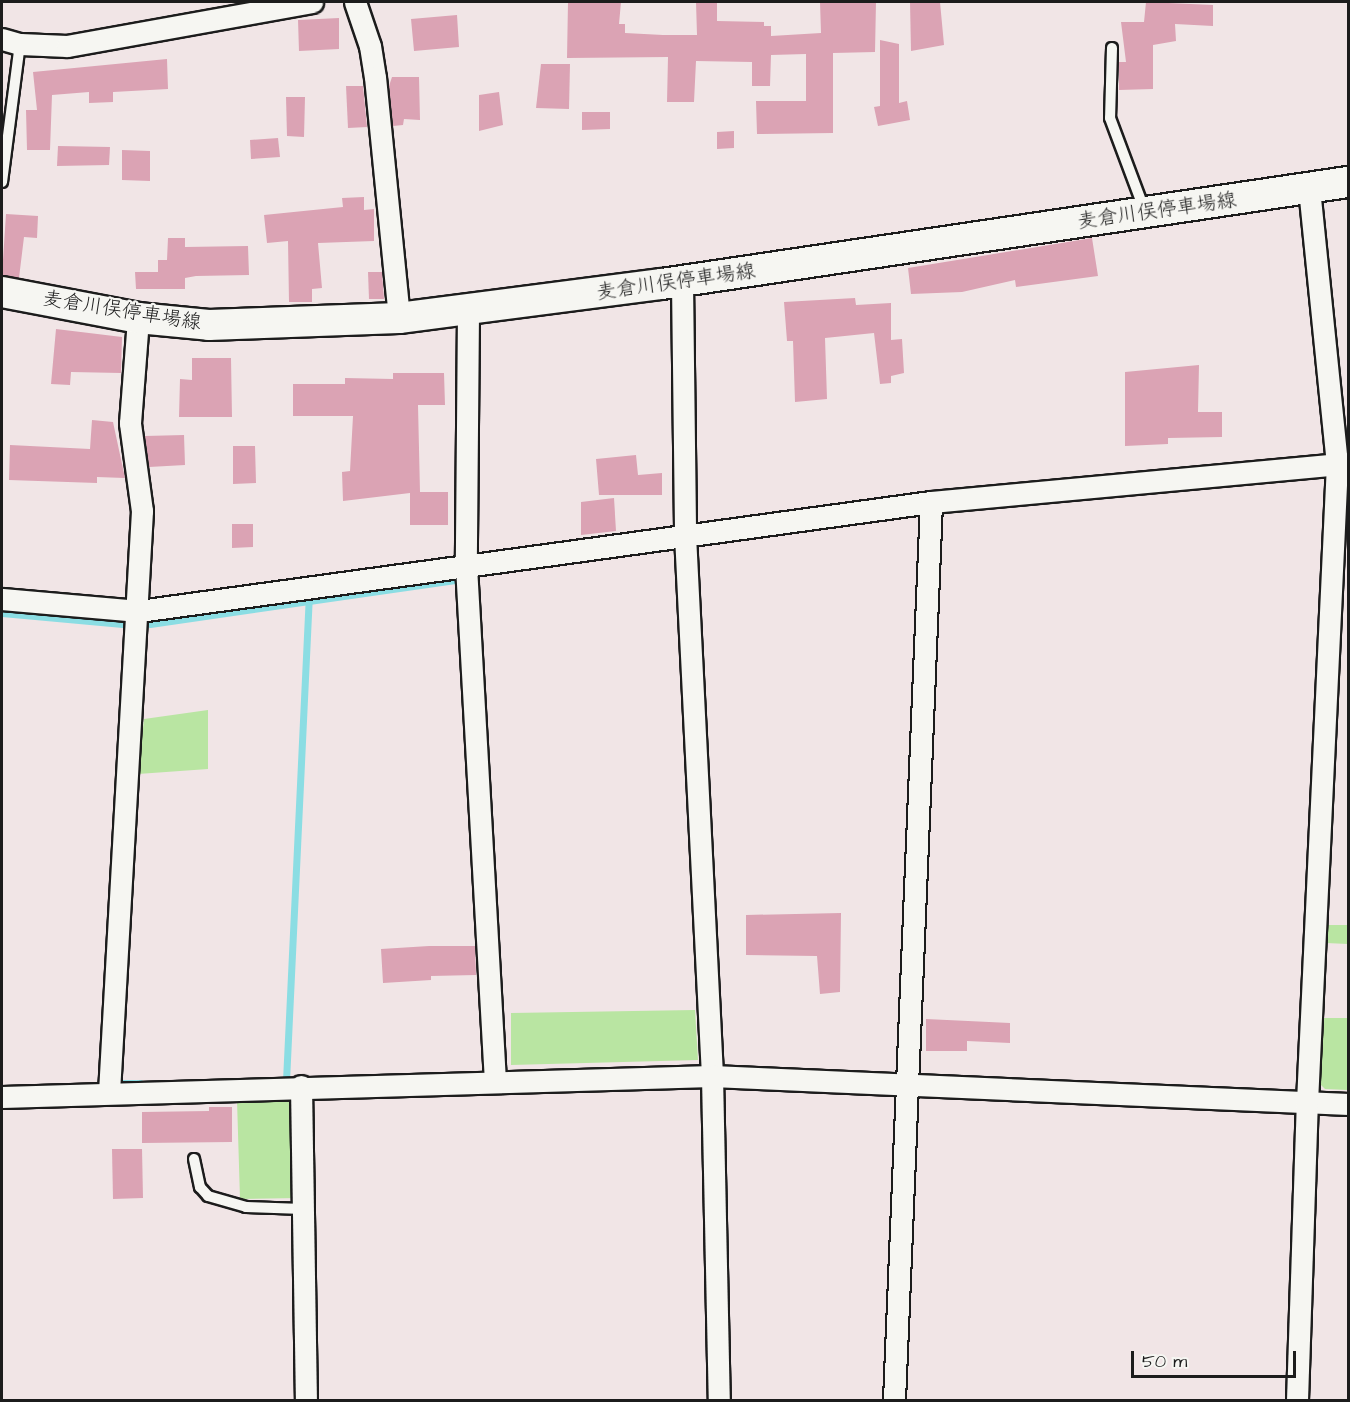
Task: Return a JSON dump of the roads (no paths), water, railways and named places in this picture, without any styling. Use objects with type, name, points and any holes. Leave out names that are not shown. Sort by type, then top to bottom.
[{"type":"main road","name":"麦倉川俣停車場線","points":[[2,292],[138,318],[209,325],[399,318],[468,312],[682,282],[1348,182]]},
{"type":"street","points":[[11,42],[67,46],[312,2]]},
{"type":"street","points":[[355,2],[370,46],[375,77],[399,318]]},
{"type":"street","points":[[1297,1401],[1307,1102],[1342,463],[1309,188]]},
{"type":"street","points":[[682,282],[685,535],[712,1076],[719,1401]]},
{"type":"street","points":[[468,312],[466,566],[495,1081]]},
{"type":"street","points":[[109,1092],[139,611],[142,512],[130,423],[138,318]]},
{"type":"street","points":[[2,599],[139,611],[931,502],[1342,463]]},
{"type":"street","points":[[894,1401],[931,502]]},
{"type":"street","points":[[2,1097],[301,1086],[712,1076],[908,1082],[1348,1104]]},
{"type":"street","points":[[301,1086],[306,1401]]},
{"type":"lane","points":[[2,183],[11,42]]},
{"type":"lane","points":[[1112,48],[1110,118],[1144,212]]},
{"type":"lane","points":[[194,1159],[200,1187],[208,1196],[246,1207],[303,1209]]},
{"type":"waterway","points":[[150,624],[457,580]]},
{"type":"waterway","points":[[286,1081],[309,602]]},
{"type":"waterway","points":[[2,613],[122,624]]},
{"type":"waterway","points":[[122,1083],[140,1083]]}]
